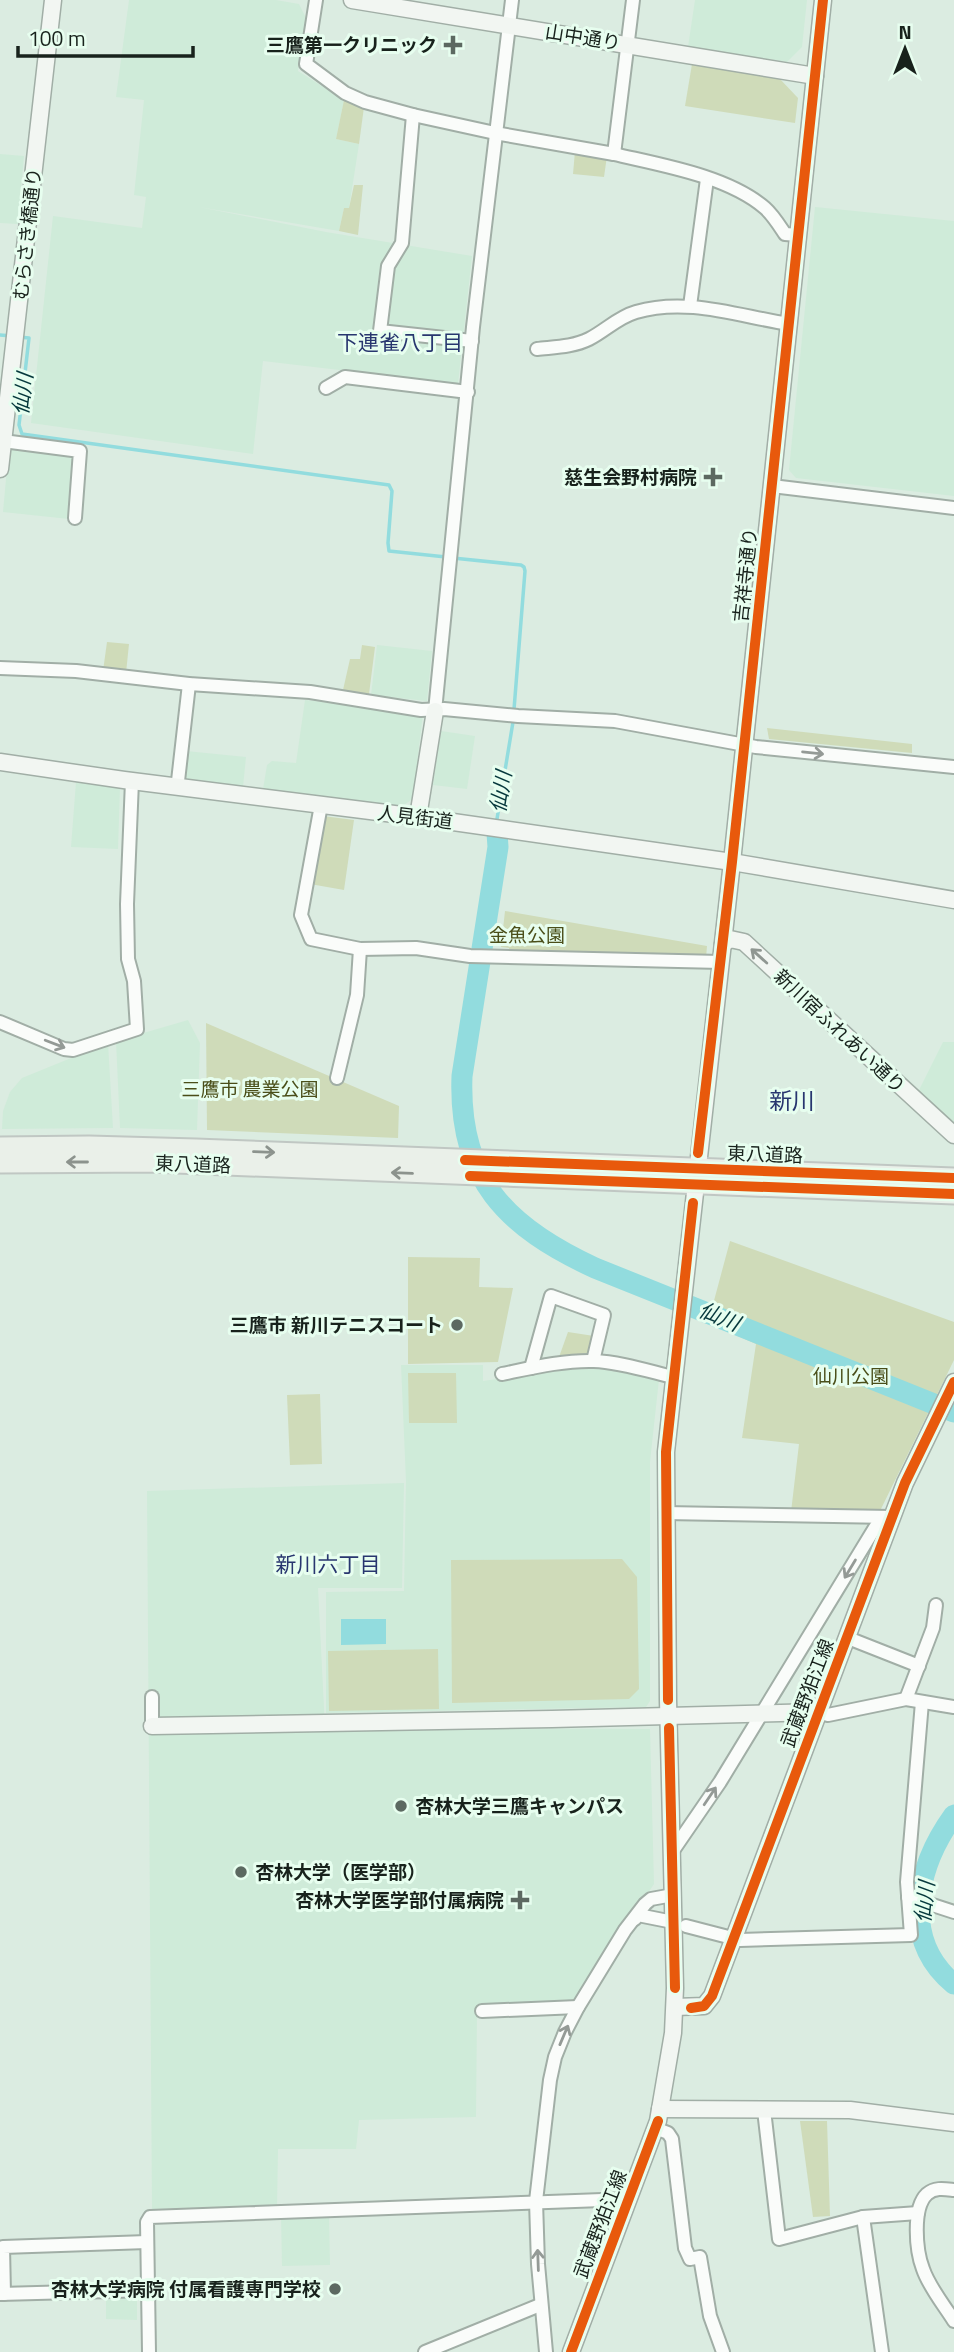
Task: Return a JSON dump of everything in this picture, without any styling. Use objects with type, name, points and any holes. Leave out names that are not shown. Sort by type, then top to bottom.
[{"type":"main road","name":"むらさき橋通り","points":[[0,468],[53,0]]},
{"type":"main road","name":"山中通り","points":[[352,0],[815,76]]},
{"type":"main road","name":"吉祥寺通り","points":[[696,1177],[715,962],[723,944],[823,0]]},
{"type":"main road","points":[[418,817],[435,710]]},
{"type":"main road","name":"人見街道","points":[[0,762],[732,862],[954,900]]},
{"type":"main road","name":"新川宿ふれあい通り","points":[[723,944],[730,939],[744,942],[954,1135]]},
{"type":"main road","name":"東八道路","points":[[0,1147],[89,1146],[468,1168]]},
{"type":"main road","name":"東八道路","points":[[0,1163],[151,1162],[468,1168],[696,1177],[954,1194]]},
{"type":"main road","name":"東八道路","points":[[696,1177],[954,1178]]},
{"type":"main road","name":"武蔵野狛江線","points":[[571,2352],[655,2128],[670,2057],[680,1924],[673,1895],[666,1452],[696,1177]]},
{"type":"main road","name":"武蔵野狛江線","points":[[675,2007],[704,2006],[712,1996],[892,1517],[911,1469],[951,1389]]},
{"type":"main road","points":[[152,1726],[818,1712]]},
{"type":"main road","points":[[660,2109],[850,2110],[954,2123]]},
{"type":"street","points":[[316,0],[306,64],[345,93],[365,102],[412,115],[614,154],[706,179],[738,190],[764,207],[785,234],[798,235]]},
{"type":"street","points":[[435,710],[472,341],[512,0]]},
{"type":"street","points":[[614,154],[633,0]]},
{"type":"street","points":[[412,115],[402,243],[388,266],[380,331],[472,341]]},
{"type":"street","points":[[690,306],[706,179]]},
{"type":"street","points":[[537,349],[563,347],[589,339],[632,313],[657,306],[690,306],[789,324]]},
{"type":"street","points":[[326,388],[345,377],[468,392]]},
{"type":"street","points":[[3,441],[80,451],[75,518]]},
{"type":"street","points":[[772,486],[954,508]]},
{"type":"street","points":[[0,668],[76,671],[190,684],[310,692],[435,710],[615,721],[745,745],[954,767]]},
{"type":"street","points":[[178,781],[190,684]]},
{"type":"street","points":[[0,1022],[64,1049],[73,1049],[137,1029],[134,981],[128,959],[127,904],[132,781]]},
{"type":"street","points":[[321,805],[301,915],[311,939],[360,949],[416,948],[470,956],[715,962]]},
{"type":"street","points":[[337,1078],[357,995],[360,949]]},
{"type":"street","points":[[531,1368],[551,1296],[604,1315],[593,1361]]},
{"type":"street","points":[[502,1374],[593,1361],[635,1367],[673,1377]]},
{"type":"street","points":[[665,1513],[892,1517]]},
{"type":"street","points":[[672,1852],[763,1713],[876,1526],[892,1517]]},
{"type":"street","points":[[906,1699],[933,1628],[936,1605]]},
{"type":"street","points":[[848,1638],[919,1666]]},
{"type":"street","points":[[152,1697],[152,1726]]},
{"type":"street","points":[[818,1712],[828,1715],[906,1699],[954,1707]]},
{"type":"street","points":[[635,1919],[638,1915],[646,1915],[732,1940],[911,1935],[908,1897],[909,1843],[922,1702]]},
{"type":"street","points":[[546,2352],[540,2305],[536,2202],[552,2069],[565,2032],[616,1944],[645,1904],[651,1899],[673,1895]]},
{"type":"street","points":[[908,1897],[954,1912]]},
{"type":"street","points":[[482,2011],[578,2007]]},
{"type":"street","points":[[764,2110],[779,2239],[863,2217],[918,2213]]},
{"type":"street","points":[[655,2128],[668,2133],[672,2139],[685,2248],[690,2259],[700,2257],[710,2316],[723,2352]]},
{"type":"street","points":[[954,2190],[937,2189],[928,2194],[918,2213],[917,2245],[923,2270],[954,2322]]},
{"type":"street","points":[[149,2352],[147,2222],[150,2217],[629,2199]]},
{"type":"street","points":[[863,2217],[882,2352]]},
{"type":"street","points":[[147,2242],[3,2247],[2,2294],[148,2290]]},
{"type":"street","points":[[425,2352],[540,2305]]},
{"type":"shaded area","points":[[129,0],[276,0],[299,4],[306,18],[298,71],[344,100],[336,139],[359,144],[349,208],[344,208],[339,231],[199,207],[326,232],[472,256],[458,384],[263,361],[253,454],[31,423],[53,216],[142,228],[146,197],[134,195],[144,100],[116,97]]},
{"type":"shaded area","points":[[695,0],[807,0],[802,47],[787,62],[688,47]]},
{"type":"shaded area","points":[[0,154],[24,156],[18,224],[0,223]]},
{"type":"shaded area","points":[[815,207],[954,221],[954,496],[796,478],[789,470]]},
{"type":"shaded area","points":[[9,446],[74,452],[69,519],[3,512]]},
{"type":"shaded area","points":[[377,645],[432,651],[427,701],[371,695]]},
{"type":"shaded area","points":[[305,700],[423,713],[413,799],[402,806],[263,789],[267,765],[272,761],[296,763]]},
{"type":"shaded area","points":[[441,731],[475,736],[467,789],[433,785]]},
{"type":"shaded area","points":[[186,751],[246,757],[243,787],[183,781]]},
{"type":"shaded area","points":[[76,782],[120,788],[118,849],[71,847]]},
{"type":"shaded area","points":[[188,1020],[200,1043],[197,1130],[120,1128],[116,1041]]},
{"type":"shaded area","points":[[943,1042],[954,1042],[954,1124],[918,1092]]},
{"type":"shaded area","points":[[108,1043],[113,1128],[2,1129],[3,1111],[10,1092],[22,1078]]},
{"type":"shaded area","points":[[401,1365],[483,1365],[483,1381],[592,1365],[659,1379],[650,1462],[650,1701],[646,1707],[326,1713],[326,1592],[404,1591],[406,1481]]},
{"type":"shaded area","name":"杏林大学三鷹キャンパス","points":[[404,1483],[402,1588],[318,1588],[325,1728],[650,1729],[654,1884],[574,2004],[477,2013],[476,2117],[359,2120],[356,2149],[278,2149],[277,2208],[152,2210],[147,1491]]},
{"type":"shaded area","points":[[329,2215],[330,2265],[282,2266],[281,2216]]},
{"type":"shaded area","points":[[106,2294],[137,2294],[137,2320],[106,2319]]},
{"type":"green space","points":[[692,64],[779,78],[798,98],[795,123],[685,106]]},
{"type":"green space","points":[[344,100],[364,107],[359,144],[336,139]]},
{"type":"green space","points":[[575,151],[607,156],[604,177],[573,174]]},
{"type":"green space","points":[[354,185],[363,185],[358,235],[339,231],[344,208],[349,208]]},
{"type":"green space","points":[[107,642],[129,644],[126,673],[103,671]]},
{"type":"green space","points":[[362,645],[375,647],[369,694],[343,690],[350,659],[360,659]]},
{"type":"green space","points":[[767,728],[912,744],[912,753],[769,739]]},
{"type":"green space","points":[[323,816],[354,820],[344,890],[310,884]]},
{"type":"green space","name":"金魚公園","points":[[505,911],[707,946],[706,958],[509,953],[509,948],[501,947]]},
{"type":"green space","name":"三鷹市 農業公園","points":[[206,1023],[399,1106],[398,1138],[207,1130]]},
{"type":"green space","name":"仙川公園","points":[[730,1241],[954,1322],[954,1360],[879,1513],[791,1512],[799,1444],[742,1438],[756,1344],[708,1323]]},
{"type":"green space","name":"三鷹市 新川テニスコート","points":[[408,1257],[480,1258],[479,1287],[513,1288],[498,1362],[408,1364]]},
{"type":"green space","points":[[568,1332],[594,1336],[589,1353],[559,1357]]},
{"type":"green space","points":[[408,1373],[456,1373],[457,1423],[409,1423]]},
{"type":"green space","points":[[320,1394],[322,1464],[290,1465],[287,1395]]},
{"type":"green space","points":[[622,1559],[637,1577],[639,1689],[629,1699],[452,1703],[451,1560]]},
{"type":"green space","points":[[438,1649],[439,1709],[329,1711],[328,1651]]},
{"type":"green space","points":[[800,2121],[827,2121],[830,2216],[813,2217]]},
{"type":"water","points":[[341,1619],[386,1619],[386,1644],[341,1645]]},
{"type":"waterway","name":"仙川","points":[[0,335],[12,336]]},
{"type":"waterway","name":"仙川","points":[[19,337],[29,338],[19,425],[22,434],[389,485],[392,491],[389,551],[446,557]]},
{"type":"waterway","name":"仙川","points":[[453,558],[521,565],[525,571],[513,722],[496,825]]},
{"type":"waterway","name":"仙川","points":[[497,833],[498,847],[462,1076],[463,1112],[469,1144],[479,1171],[494,1195],[513,1216],[536,1235],[595,1268],[954,1412]]},
{"type":"waterway","name":"仙川","points":[[954,1815],[931,1857],[919,1902],[920,1924],[926,1946],[937,1966],[954,1984]]},
{"type":"cycle path","points":[[698,1153],[732,862],[823,0]]},
{"type":"cycle path","points":[[465,1160],[954,1178]]},
{"type":"cycle path","points":[[470,1176],[954,1194]]},
{"type":"cycle path","points":[[668,1700],[666,1452],[693,1203]]},
{"type":"cycle path","points":[[691,2008],[704,2006],[712,1996],[905,1483],[954,1382]]},
{"type":"cycle path","points":[[669,1728],[675,1988]]},
{"type":"cycle path","points":[[571,2352],[658,2121]]},
{"type":"place","name":"三鷹第一クリニック","points":[[453,45]]},
{"type":"place","name":"慈生会野村病院","points":[[713,477]]},
{"type":"place","name":"三鷹市 新川テニスコート","points":[[457,1325]]},
{"type":"place","name":"杏林大学三鷹キャンパス","points":[[401,1806]]},
{"type":"place","name":"杏林大学（医学部）","points":[[241,1872]]},
{"type":"place","name":"杏林大学医学部付属病院","points":[[520,1900]]},
{"type":"place","name":"杏林大学病院 付属看護専門学校","points":[[335,2289]]},
{"type":"district","name":"下連雀八丁目","points":[[400,343]]},
{"type":"district","name":"新川","points":[[792,1101]]},
{"type":"district","name":"新川六丁目","points":[[328,1565]]}]
